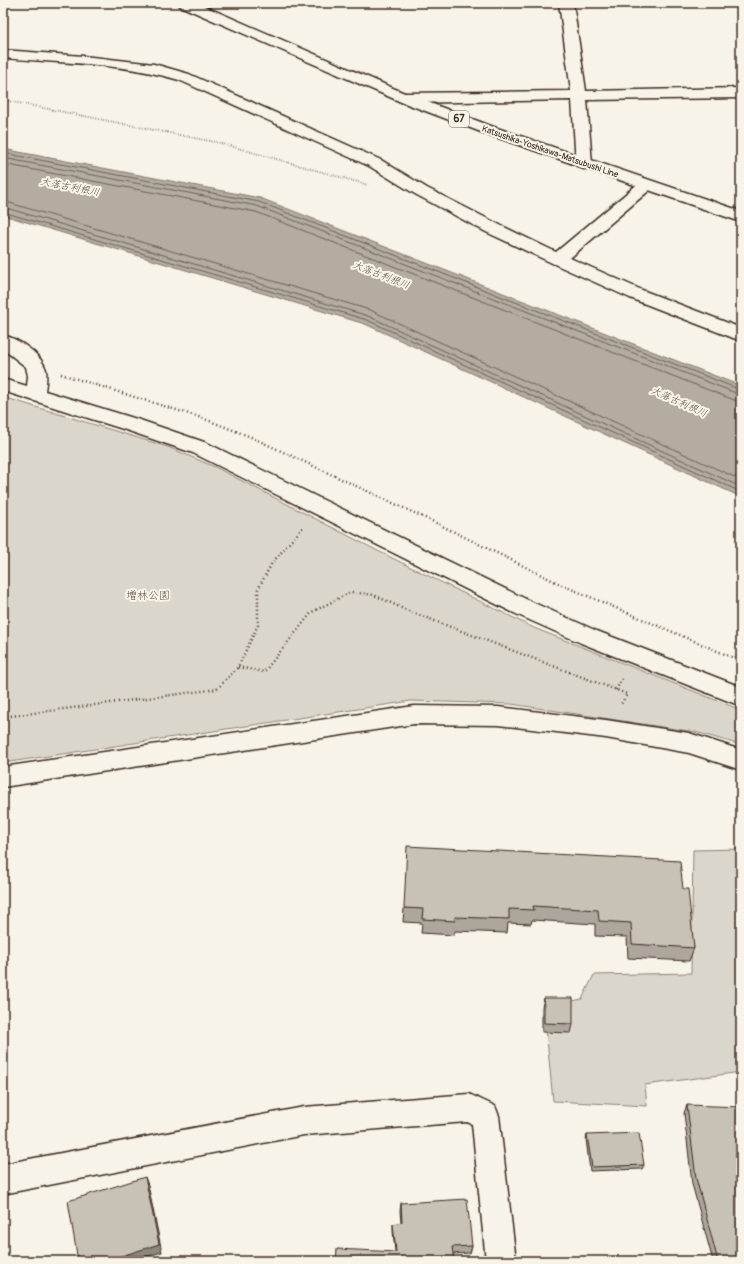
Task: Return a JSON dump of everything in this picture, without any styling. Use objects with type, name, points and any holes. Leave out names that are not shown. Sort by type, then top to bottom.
[{"type":"street","name":"Katsushika-Yoshikawa-Matsubushi Line","points":[[185,3],[404,98],[584,164],[741,217]]},
{"type":"street","points":[[566,3],[579,96],[584,164]]},
{"type":"street","points":[[3,54],[83,60],[154,68],[184,77],[375,163],[422,191],[485,224],[558,259],[636,294],[741,335]]},
{"type":"street","points":[[404,98],[741,93]]},
{"type":"street","points":[[558,259],[646,185]]},
{"type":"street","points":[[3,342],[11,345],[35,366],[37,379],[35,394]]},
{"type":"street","points":[[3,385],[132,424],[200,448],[524,608],[590,637],[741,697]]},
{"type":"street","points":[[3,778],[414,715],[498,716],[586,728],[606,729],[689,743],[741,760]]},
{"type":"street","points":[[3,1179],[304,1121],[469,1108],[485,1116],[501,1261]]},
{"type":"path","points":[[3,100],[220,143],[372,186]]},
{"type":"path","points":[[35,366],[202,418],[251,437],[438,524],[562,585],[741,661]]},
{"type":"path","points":[[3,717],[217,689],[238,668],[258,625],[258,589],[272,563],[320,507]]},
{"type":"path","points":[[238,668],[264,672],[312,612],[350,592],[374,596],[406,610],[627,694],[606,729]]},
{"type":"green space","name":"増林公園","points":[[3,397],[168,447],[215,467],[376,550],[534,628],[741,710],[741,745],[695,732],[511,704],[411,701],[3,763]]},
{"type":"green space","points":[[741,849],[741,1072],[645,1085],[647,1106],[553,1101],[544,1007],[582,999],[594,975],[691,973],[693,850]]},
{"type":"water","name":"大落古利根川","points":[[3,149],[260,198],[741,386],[741,497],[365,324],[3,215]]},
{"type":"building","points":[[407,846],[680,861],[683,889],[688,889],[694,948],[632,944],[631,923],[599,921],[598,910],[533,906],[534,910],[509,909],[509,919],[455,917],[455,921],[422,919],[423,909],[404,908]]},
{"type":"building","points":[[544,998],[573,998],[573,1024],[544,1023]]},
{"type":"building","points":[[687,1105],[741,1107],[741,1261],[718,1261],[696,1178]]},
{"type":"building","points":[[639,1133],[644,1165],[592,1167],[587,1135]]},
{"type":"building","points":[[145,1177],[159,1244],[106,1261],[78,1261],[68,1201]]},
{"type":"building","points":[[467,1199],[472,1246],[452,1247],[454,1260],[336,1261],[337,1249],[396,1252],[393,1224],[402,1222],[401,1203]]},
{"type":"building","points":[[69,1258],[70,1261],[54,1261]]}]
